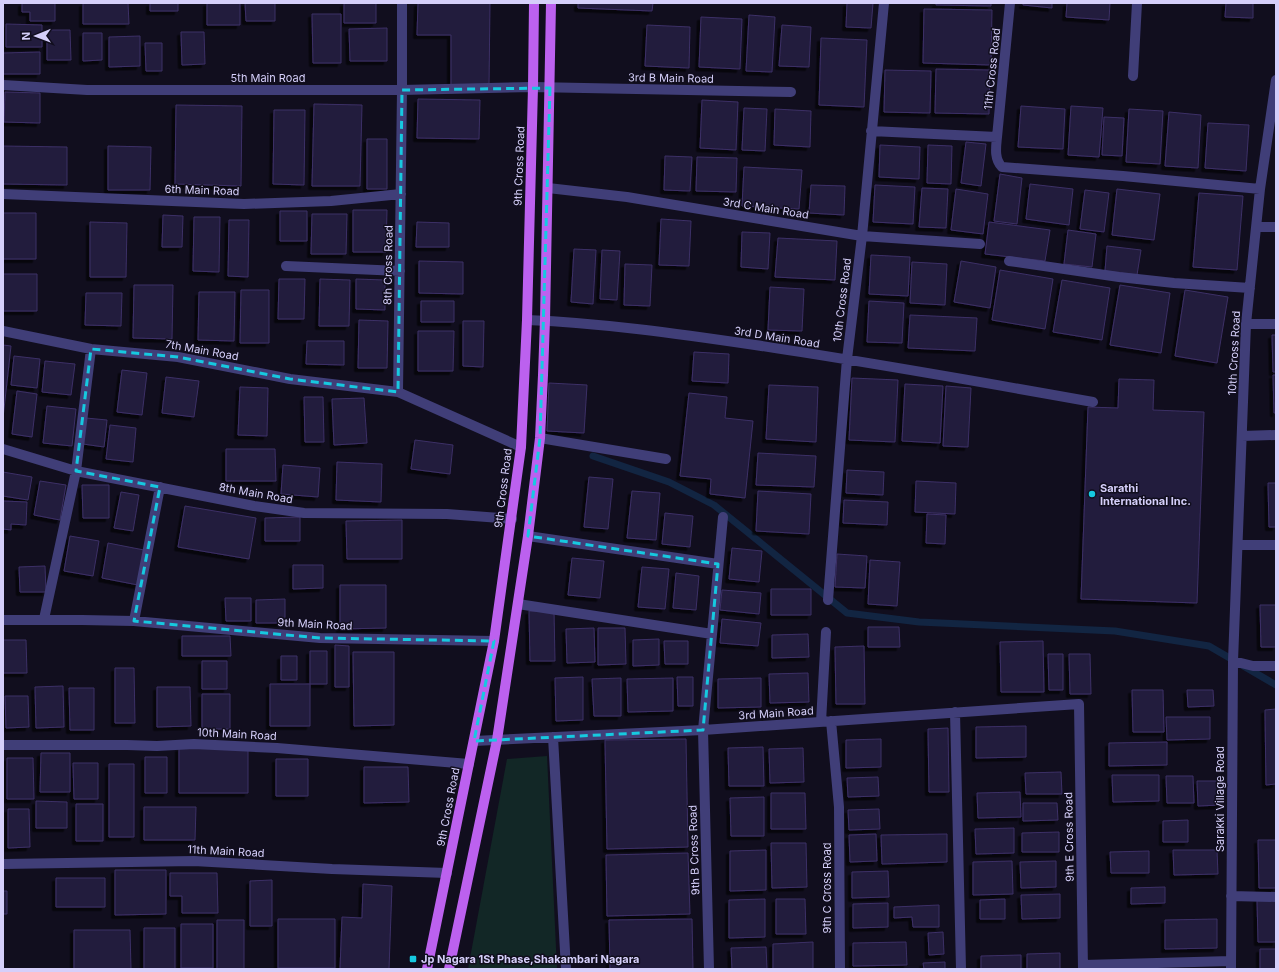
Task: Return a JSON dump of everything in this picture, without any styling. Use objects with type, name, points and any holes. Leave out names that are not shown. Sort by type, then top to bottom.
[{"type":"main road","name":"9th Cross Road","points":[[427,969],[494,641],[521,447],[527,320],[534,3]]},
{"type":"main road","points":[[449,969],[497,740],[528,536],[540,438],[544,375],[551,3]]},
{"type":"street","name":"8th Cross Road","points":[[398,392],[402,3]]},
{"type":"street","name":"10th Cross Road","points":[[828,600],[847,359],[862,236],[884,3]]},
{"type":"street","name":"11th Cross Road","points":[[1010,3],[997,137],[996,159],[1002,167],[1123,176],[1260,189]]},
{"type":"street","points":[[1133,76],[1137,3]]},
{"type":"street","name":"10th Cross Road","points":[[1234,630],[1246,324],[1260,189],[1276,80]]},
{"type":"street","name":"5th Main Road","points":[[3,85],[87,90],[402,90],[533,87]]},
{"type":"street","name":"3rd B Main Road","points":[[533,87],[791,92]]},
{"type":"street","points":[[871,131],[997,137]]},
{"type":"street","name":"3rd C Main Road","points":[[548,188],[627,197],[862,236],[980,244]]},
{"type":"street","name":"6th Main Road","points":[[3,194],[244,204],[331,201],[401,194]]},
{"type":"street","points":[[1256,227],[1276,227]]},
{"type":"street","points":[[1009,261],[1127,278],[1250,288]]},
{"type":"street","points":[[286,266],[400,271]]},
{"type":"street","name":"3rd D Main Road","points":[[527,320],[574,322],[692,336],[847,359],[1093,402]]},
{"type":"street","points":[[1246,324],[1276,324]]},
{"type":"street","name":"7th Main Road","points":[[3,331],[91,349],[178,356],[290,379],[398,392]]},
{"type":"street","points":[[44,620],[76,471],[91,349]]},
{"type":"street","points":[[398,392],[521,447]]},
{"type":"street","points":[[1242,436],[1276,435]]},
{"type":"street","points":[[540,438],[666,459]]},
{"type":"street","name":"8th Main Road","points":[[3,449],[76,471],[254,506],[304,513],[447,514],[512,519]]},
{"type":"street","points":[[134,622],[160,487]]},
{"type":"street","name":"9th B Cross Road","points":[[709,969],[702,730],[724,517]]},
{"type":"street","points":[[528,536],[718,564]]},
{"type":"street","points":[[1238,545],[1276,546]]},
{"type":"street","points":[[518,604],[712,634]]},
{"type":"street","name":"9th Main Road","points":[[3,620],[134,622],[320,638],[494,641]]},
{"type":"street","name":"Sarakki Village Road","points":[[1231,965],[1234,630]]},
{"type":"street","name":"9th C Cross Road","points":[[826,632],[826,721],[839,807],[840,969]]},
{"type":"street","points":[[1233,661],[1253,666],[1276,666]]},
{"type":"street","name":"3rd Main Road","points":[[474,741],[702,730],[1079,704]]},
{"type":"street","name":"9th E Cross Road","points":[[1079,704],[1083,967]]},
{"type":"street","points":[[955,712],[961,969]]},
{"type":"street","points":[[553,737],[566,969]]},
{"type":"street","name":"10th Main Road","points":[[3,745],[157,746],[202,744],[277,748],[469,764]]},
{"type":"street","name":"11th Main Road","points":[[3,864],[194,861],[447,874]]},
{"type":"street","points":[[1231,896],[1276,897]]},
{"type":"street","points":[[1083,967],[1231,965]]},
{"type":"highlighted area","points":[[550,88],[540,438],[528,536],[718,564],[703,730],[474,741],[494,641],[320,638],[134,621],[160,487],[76,471],[91,349],[178,357],[290,379],[398,392],[402,90]]},
{"type":"green space","points":[[547,756],[557,969],[468,969],[507,759]]},
{"type":"building","points":[[22,3],[55,3],[55,21],[30,21],[30,12],[22,12]]},
{"type":"building","points":[[83,3],[128,3],[129,24],[83,24]]},
{"type":"building","points":[[150,3],[178,3],[178,11],[150,11]]},
{"type":"building","points":[[207,3],[240,3],[240,25],[207,25]]},
{"type":"building","points":[[245,3],[275,3],[275,21],[246,21]]},
{"type":"building","points":[[344,3],[376,3],[376,23],[344,23]]},
{"type":"building","points":[[418,3],[490,3],[489,86],[451,85],[451,35],[417,35]]},
{"type":"building","points":[[578,3],[653,3],[652,11],[578,8]]},
{"type":"building","points":[[847,3],[873,3],[871,28],[846,27]]},
{"type":"building","points":[[936,3],[991,3],[991,6],[936,5]]},
{"type":"building","points":[[1023,3],[1052,3],[1052,8],[1023,5]]},
{"type":"building","points":[[1067,3],[1110,3],[1109,20],[1066,17]]},
{"type":"building","points":[[1226,3],[1253,3],[1253,18],[1225,17]]},
{"type":"building","points":[[924,9],[992,10],[991,65],[923,63]]},
{"type":"building","points":[[312,14],[341,14],[341,63],[313,63]]},
{"type":"building","points":[[749,15],[775,17],[772,72],[746,71]]},
{"type":"building","points":[[701,17],[742,19],[740,69],[699,67]]},
{"type":"building","points":[[6,24],[42,25],[42,47],[6,47]]},
{"type":"building","points":[[647,25],[690,27],[689,68],[645,66]]},
{"type":"building","points":[[782,25],[811,27],[809,67],[779,66]]},
{"type":"building","points":[[387,28],[387,61],[350,61],[349,29]]},
{"type":"building","points":[[47,30],[70,30],[71,60],[47,60]]},
{"type":"building","points":[[181,32],[204,32],[205,64],[182,65]]},
{"type":"building","points":[[83,33],[102,33],[102,60],[83,61]]},
{"type":"building","points":[[140,36],[140,66],[109,67],[109,37]]},
{"type":"building","points":[[821,38],[867,40],[864,107],[819,105]]},
{"type":"building","points":[[145,43],[162,43],[162,71],[146,71]]},
{"type":"building","points":[[40,52],[40,74],[3,74],[3,53]]},
{"type":"building","points":[[936,69],[990,70],[989,114],[935,113]]},
{"type":"building","points":[[885,70],[931,71],[930,113],[884,112]]},
{"type":"building","points":[[5,92],[40,93],[40,123],[4,122]]},
{"type":"building","points":[[418,99],[480,100],[479,139],[417,138]]},
{"type":"building","points":[[702,100],[738,102],[736,150],[700,148]]},
{"type":"building","points":[[314,104],[362,105],[360,186],[312,186]]},
{"type":"building","points":[[176,105],[242,106],[241,186],[175,184]]},
{"type":"building","points":[[1021,106],[1065,109],[1063,149],[1018,147]]},
{"type":"building","points":[[1071,106],[1103,108],[1099,157],[1068,155]]},
{"type":"building","points":[[744,108],[767,109],[765,151],[742,150]]},
{"type":"building","points":[[775,109],[811,111],[810,147],[774,145]]},
{"type":"building","points":[[1129,109],[1163,111],[1160,164],[1126,162]]},
{"type":"building","points":[[274,110],[305,110],[304,185],[273,184]]},
{"type":"building","points":[[1169,112],[1201,115],[1198,168],[1165,166]]},
{"type":"building","points":[[1104,117],[1124,118],[1122,156],[1102,155]]},
{"type":"building","points":[[1208,123],[1249,125],[1246,171],[1205,168]]},
{"type":"building","points":[[367,139],[387,139],[387,189],[367,189]]},
{"type":"building","points":[[966,142],[986,144],[981,186],[961,183]]},
{"type":"building","points":[[880,145],[920,147],[919,179],[879,177]]},
{"type":"building","points":[[928,145],[952,146],[951,184],[927,183]]},
{"type":"building","points":[[3,146],[67,147],[67,185],[3,184]]},
{"type":"building","points":[[108,146],[151,147],[150,190],[108,190]]},
{"type":"building","points":[[665,156],[692,157],[690,191],[664,190]]},
{"type":"building","points":[[697,157],[737,158],[736,192],[696,191]]},
{"type":"building","points":[[744,167],[802,170],[799,209],[742,206]]},
{"type":"building","points":[[1000,174],[1022,178],[1017,224],[994,221]]},
{"type":"building","points":[[1030,184],[1073,189],[1069,225],[1026,219]]},
{"type":"building","points":[[811,185],[845,186],[844,215],[809,213]]},
{"type":"building","points":[[875,185],[915,187],[913,224],[873,222]]},
{"type":"building","points":[[922,188],[948,189],[946,228],[919,227]]},
{"type":"building","points":[[956,189],[988,194],[983,234],[951,230]]},
{"type":"building","points":[[1117,189],[1160,194],[1154,240],[1112,235]]},
{"type":"building","points":[[1085,190],[1109,193],[1104,232],[1080,229]]},
{"type":"building","points":[[1199,193],[1243,196],[1237,270],[1193,267]]},
{"type":"building","points":[[353,210],[387,210],[386,252],[353,252]]},
{"type":"building","points":[[280,211],[307,211],[307,241],[280,241]]},
{"type":"building","points":[[3,213],[36,213],[36,259],[3,259]]},
{"type":"building","points":[[312,214],[347,214],[346,254],[311,254]]},
{"type":"building","points":[[163,215],[183,216],[182,247],[162,247]]},
{"type":"building","points":[[194,217],[220,217],[219,272],[193,271]]},
{"type":"building","points":[[661,219],[691,221],[689,266],[659,265]]},
{"type":"building","points":[[229,220],[249,220],[248,277],[228,276]]},
{"type":"building","points":[[90,222],[127,223],[126,277],[90,277]]},
{"type":"building","points":[[417,222],[449,223],[449,247],[416,247]]},
{"type":"building","points":[[989,222],[1050,230],[1045,261],[985,254]]},
{"type":"building","points":[[1068,230],[1096,234],[1092,267],[1064,264]]},
{"type":"building","points":[[742,232],[770,233],[768,269],[741,267]]},
{"type":"building","points":[[778,238],[837,241],[835,280],[775,277]]},
{"type":"building","points":[[1107,246],[1141,250],[1137,275],[1105,271]]},
{"type":"building","points":[[574,249],[596,250],[593,304],[571,302]]},
{"type":"building","points":[[602,250],[620,251],[617,300],[600,299]]},
{"type":"building","points":[[871,255],[910,257],[908,296],[869,294]]},
{"type":"building","points":[[419,261],[463,262],[463,294],[419,293]]},
{"type":"building","points":[[961,261],[996,267],[990,308],[954,302]]},
{"type":"building","points":[[912,262],[947,264],[945,305],[910,303]]},
{"type":"building","points":[[625,264],[652,265],[650,306],[624,305]]},
{"type":"building","points":[[1000,270],[1053,279],[1045,329],[992,320]]},
{"type":"building","points":[[3,274],[37,274],[37,311],[3,311]]},
{"type":"building","points":[[279,279],[305,279],[304,319],[278,319]]},
{"type":"building","points":[[320,279],[350,280],[349,326],[319,326]]},
{"type":"building","points":[[356,279],[385,280],[385,310],[356,309]]},
{"type":"building","points":[[1062,280],[1110,288],[1102,340],[1053,332]]},
{"type":"building","points":[[134,285],[173,285],[172,339],[133,338]]},
{"type":"building","points":[[1120,285],[1170,293],[1161,353],[1110,345]]},
{"type":"building","points":[[770,287],[804,289],[802,331],[768,330]]},
{"type":"building","points":[[241,290],[269,290],[269,343],[240,343]]},
{"type":"building","points":[[1185,290],[1228,297],[1217,363],[1175,356]]},
{"type":"building","points":[[199,292],[235,292],[234,341],[198,340]]},
{"type":"building","points":[[86,293],[122,293],[121,326],[85,325]]},
{"type":"building","points":[[421,301],[454,301],[454,322],[421,322]]},
{"type":"building","points":[[869,301],[904,303],[902,343],[867,342]]},
{"type":"building","points":[[910,315],[977,318],[975,351],[908,348]]},
{"type":"building","points":[[359,320],[388,321],[387,368],[358,368]]},
{"type":"building","points":[[463,321],[484,321],[483,367],[463,366]]},
{"type":"building","points":[[418,331],[454,331],[453,371],[418,371]]},
{"type":"building","points":[[1272,335],[1276,335],[1276,372],[1273,372]]},
{"type":"building","points":[[307,341],[344,341],[344,365],[306,364]]},
{"type":"building","points":[[3,345],[11,346],[3,418]]},
{"type":"building","points":[[694,352],[729,354],[728,383],[692,381]]},
{"type":"building","points":[[14,356],[40,359],[37,388],[11,385]]},
{"type":"building","points":[[45,361],[75,364],[71,395],[42,392]]},
{"type":"building","points":[[122,370],[147,373],[142,415],[117,412]]},
{"type":"building","points":[[1273,375],[1276,375],[1276,413],[1274,413]]},
{"type":"building","points":[[166,377],[199,381],[194,417],[162,413]]},
{"type":"building","points":[[852,378],[898,380],[895,442],[849,440]]},
{"type":"building","points":[[1119,379],[1154,380],[1153,410],[1204,412],[1197,603],[1081,599],[1088,407],[1118,408]]},
{"type":"building","points":[[549,383],[587,385],[584,433],[547,431]]},
{"type":"building","points":[[905,384],[943,386],[940,443],[902,441]]},
{"type":"building","points":[[769,385],[818,387],[816,442],[766,439]]},
{"type":"building","points":[[946,386],[971,388],[968,447],[943,446]]},
{"type":"building","points":[[240,387],[268,388],[267,436],[238,435]]},
{"type":"building","points":[[17,391],[37,394],[32,437],[12,434]]},
{"type":"building","points":[[689,393],[727,397],[725,418],[753,421],[745,498],[710,494],[711,479],[680,476]]},
{"type":"building","points":[[304,397],[323,397],[324,442],[305,442]]},
{"type":"building","points":[[364,398],[367,443],[334,445],[332,399]]},
{"type":"building","points":[[47,406],[76,409],[72,446],[43,443]]},
{"type":"building","points":[[86,418],[107,420],[104,447],[83,444]]},
{"type":"building","points":[[110,425],[136,428],[133,462],[106,459]]},
{"type":"building","points":[[415,440],[453,445],[450,474],[411,469]]},
{"type":"building","points":[[226,449],[275,449],[276,481],[226,481]]},
{"type":"building","points":[[758,453],[816,456],[814,487],[756,485]]},
{"type":"building","points":[[337,462],[382,464],[381,502],[336,500]]},
{"type":"building","points":[[283,465],[320,468],[318,497],[281,494]]},
{"type":"building","points":[[847,470],[884,472],[883,495],[846,493]]},
{"type":"building","points":[[3,472],[32,477],[28,500],[3,496]]},
{"type":"building","points":[[589,477],[613,479],[608,529],[584,527]]},
{"type":"building","points":[[40,481],[66,485],[60,520],[34,515]]},
{"type":"building","points":[[916,481],[956,483],[955,514],[915,512]]},
{"type":"building","points":[[1268,483],[1276,483],[1276,527],[1269,527]]},
{"type":"building","points":[[82,485],[109,485],[109,518],[83,518]]},
{"type":"building","points":[[632,491],[660,493],[656,540],[627,538]]},
{"type":"building","points":[[758,491],[811,494],[809,534],[756,531]]},
{"type":"building","points":[[121,492],[139,495],[133,531],[114,528]]},
{"type":"building","points":[[844,500],[888,502],[887,525],[843,523]]},
{"type":"building","points":[[3,501],[27,502],[26,525],[11,524],[11,530],[3,529]]},
{"type":"building","points":[[185,506],[256,518],[249,559],[178,547]]},
{"type":"building","points":[[665,513],[693,516],[690,547],[662,544]]},
{"type":"building","points":[[927,514],[946,515],[945,544],[926,543]]},
{"type":"building","points":[[300,517],[300,541],[265,541],[265,518]]},
{"type":"building","points":[[402,520],[402,559],[347,559],[346,521]]},
{"type":"building","points":[[70,536],[99,541],[93,576],[64,571]]},
{"type":"building","points":[[108,543],[144,550],[138,585],[102,578]]},
{"type":"building","points":[[732,548],[762,551],[759,582],[729,579]]},
{"type":"building","points":[[837,554],[867,556],[865,588],[835,587]]},
{"type":"building","points":[[572,558],[604,561],[600,598],[568,595]]},
{"type":"building","points":[[870,560],[900,562],[897,606],[868,604]]},
{"type":"building","points":[[293,565],[323,565],[323,588],[293,589]]},
{"type":"building","points":[[45,566],[46,592],[20,592],[19,567]]},
{"type":"building","points":[[642,567],[669,569],[665,609],[638,607]]},
{"type":"building","points":[[676,573],[699,576],[696,610],[673,608]]},
{"type":"building","points":[[340,585],[386,585],[386,628],[340,629]]},
{"type":"building","points":[[771,589],[811,589],[811,615],[771,615]]},
{"type":"building","points":[[722,590],[761,593],[759,614],[720,610]]},
{"type":"building","points":[[225,598],[251,598],[251,621],[226,621]]},
{"type":"building","points":[[285,599],[285,623],[256,623],[256,600]]},
{"type":"building","points":[[1260,605],[1276,605],[1276,647],[1261,647]]},
{"type":"building","points":[[529,611],[554,611],[555,661],[530,661]]},
{"type":"building","points":[[722,619],[761,623],[758,646],[720,643]]},
{"type":"building","points":[[868,627],[899,627],[900,647],[868,647]]},
{"type":"building","points":[[594,628],[595,662],[567,663],[566,629]]},
{"type":"building","points":[[598,628],[625,628],[626,664],[598,665]]},
{"type":"building","points":[[808,634],[809,657],[772,658],[772,635]]},
{"type":"building","points":[[182,636],[230,636],[231,656],[182,656]]},
{"type":"building","points":[[659,639],[659,665],[633,666],[633,640]]},
{"type":"building","points":[[3,640],[26,640],[27,673],[3,673]]},
{"type":"building","points":[[664,641],[688,641],[688,664],[665,664]]},
{"type":"building","points":[[1043,641],[1044,692],[1001,692],[1000,642]]},
{"type":"building","points":[[335,645],[349,646],[349,687],[335,687]]},
{"type":"building","points":[[864,646],[865,704],[836,704],[835,647]]},
{"type":"building","points":[[310,651],[327,651],[327,684],[310,684]]},
{"type":"building","points":[[353,652],[394,652],[394,725],[354,726]]},
{"type":"building","points":[[1048,654],[1063,654],[1063,690],[1049,690]]},
{"type":"building","points":[[1069,654],[1090,654],[1091,694],[1070,694]]},
{"type":"building","points":[[281,656],[297,656],[297,680],[281,680]]},
{"type":"building","points":[[202,661],[227,661],[227,689],[202,689]]},
{"type":"building","points":[[115,668],[134,668],[135,723],[115,723]]},
{"type":"building","points":[[808,673],[809,702],[770,703],[769,674]]},
{"type":"building","points":[[583,677],[583,720],[556,721],[555,678]]},
{"type":"building","points":[[677,677],[693,677],[693,706],[678,706]]},
{"type":"building","points":[[621,678],[621,716],[594,716],[592,679]]},
{"type":"building","points":[[673,678],[673,711],[628,712],[627,679]]},
{"type":"building","points":[[761,678],[761,707],[718,708],[718,679]]},
{"type":"building","points":[[270,684],[310,684],[310,726],[270,726]]},
{"type":"building","points":[[63,686],[64,727],[36,728],[35,687]]},
{"type":"building","points":[[157,687],[190,687],[191,726],[157,727]]},
{"type":"building","points":[[69,688],[94,688],[94,730],[70,730]]},
{"type":"building","points":[[1132,690],[1163,690],[1164,732],[1133,732]]},
{"type":"building","points":[[1187,690],[1213,690],[1214,706],[1188,707]]},
{"type":"building","points":[[202,694],[230,694],[230,729],[202,729]]},
{"type":"building","points":[[5,696],[28,696],[29,727],[6,728]]},
{"type":"building","points":[[1276,709],[1276,784],[1266,785],[1265,710]]},
{"type":"building","points":[[1166,717],[1210,717],[1210,739],[1167,740]]},
{"type":"building","points":[[1026,726],[1026,757],[976,758],[976,727]]},
{"type":"building","points":[[948,728],[949,792],[929,792],[928,729]]},
{"type":"building","points":[[686,739],[688,847],[607,849],[605,740]]},
{"type":"building","points":[[881,739],[881,767],[846,768],[846,740]]},
{"type":"building","points":[[1167,742],[1167,765],[1109,766],[1109,743]]},
{"type":"building","points":[[763,747],[764,786],[729,786],[728,748]]},
{"type":"building","points":[[179,748],[248,748],[248,793],[179,793]]},
{"type":"building","points":[[803,748],[804,782],[770,783],[769,749]]},
{"type":"building","points":[[41,753],[70,753],[70,792],[40,792]]},
{"type":"building","points":[[145,757],[167,757],[167,793],[145,793]]},
{"type":"building","points":[[7,758],[33,758],[34,799],[7,799]]},
{"type":"building","points":[[276,759],[308,759],[308,796],[276,796]]},
{"type":"building","points":[[73,763],[98,763],[98,799],[74,799]]},
{"type":"building","points":[[109,764],[134,764],[134,837],[109,837]]},
{"type":"building","points":[[364,767],[408,767],[409,802],[364,803]]},
{"type":"building","points":[[1061,772],[1062,794],[1026,794],[1025,773]]},
{"type":"building","points":[[1112,775],[1159,775],[1159,801],[1113,802]]},
{"type":"building","points":[[1166,776],[1193,776],[1194,803],[1167,803]]},
{"type":"building","points":[[878,777],[879,796],[848,797],[847,778]]},
{"type":"building","points":[[1197,781],[1222,781],[1222,805],[1198,806]]},
{"type":"building","points":[[1020,792],[1021,817],[978,818],[977,793]]},
{"type":"building","points":[[771,793],[805,793],[806,829],[771,829]]},
{"type":"building","points":[[764,797],[764,836],[731,836],[730,798]]},
{"type":"building","points":[[36,801],[67,802],[67,828],[36,828]]},
{"type":"building","points":[[1023,803],[1057,803],[1058,820],[1023,821]]},
{"type":"building","points":[[76,804],[103,804],[103,841],[76,841]]},
{"type":"building","points":[[144,807],[196,807],[195,840],[144,840]]},
{"type":"building","points":[[8,809],[29,809],[30,847],[8,848]]},
{"type":"building","points":[[879,809],[880,829],[849,830],[848,810]]},
{"type":"building","points":[[1188,820],[1188,842],[1163,842],[1163,821]]},
{"type":"building","points":[[1014,828],[1014,853],[976,854],[975,829]]},
{"type":"building","points":[[1059,832],[1059,852],[1022,852],[1022,833]]},
{"type":"building","points":[[876,834],[877,861],[850,862],[849,835]]},
{"type":"building","points":[[947,834],[947,862],[882,864],[881,835]]},
{"type":"building","points":[[1258,840],[1276,840],[1276,888],[1259,888]]},
{"type":"building","points":[[771,843],[806,843],[807,887],[772,888]]},
{"type":"building","points":[[766,850],[766,890],[730,891],[730,851]]},
{"type":"building","points":[[1173,850],[1217,850],[1218,874],[1174,875]]},
{"type":"building","points":[[1149,851],[1149,873],[1111,873],[1110,852]]},
{"type":"building","points":[[688,853],[690,914],[607,916],[606,855]]},
{"type":"building","points":[[1012,861],[1013,894],[973,895],[973,862]]},
{"type":"building","points":[[1056,861],[1056,887],[1021,888],[1020,862]]},
{"type":"building","points":[[115,870],[166,870],[166,914],[115,915]]},
{"type":"building","points":[[888,871],[889,897],[852,898],[852,872]]},
{"type":"building","points":[[170,873],[217,873],[218,913],[182,913],[182,896],[170,896]]},
{"type":"building","points":[[56,878],[105,878],[105,907],[56,907]]},
{"type":"building","points":[[272,880],[272,926],[250,926],[250,881]]},
{"type":"building","points":[[363,884],[392,886],[389,969],[340,969],[342,917],[362,918]]},
{"type":"building","points":[[1165,887],[1165,903],[1131,904],[1131,888]]},
{"type":"building","points":[[3,891],[7,891],[7,914],[3,914]]},
{"type":"building","points":[[1060,894],[1060,918],[1022,919],[1021,895]]},
{"type":"building","points":[[765,899],[765,937],[729,938],[729,900]]},
{"type":"building","points":[[776,899],[805,899],[806,934],[776,934]]},
{"type":"building","points":[[1005,899],[1005,919],[980,919],[980,900]]},
{"type":"building","points":[[1257,899],[1276,899],[1276,942],[1258,942]]},
{"type":"building","points":[[888,903],[888,927],[853,928],[853,904]]},
{"type":"building","points":[[939,905],[939,927],[913,927],[912,917],[894,918],[894,907]]},
{"type":"building","points":[[278,919],[335,919],[335,968],[278,968]]},
{"type":"building","points":[[692,919],[693,969],[610,969],[609,920]]},
{"type":"building","points":[[1217,919],[1217,948],[1165,949],[1165,920]]},
{"type":"building","points":[[217,920],[244,920],[244,969],[217,969]]},
{"type":"building","points":[[181,924],[213,924],[213,968],[181,968]]},
{"type":"building","points":[[144,928],[175,928],[175,969],[144,969]]},
{"type":"building","points":[[74,930],[130,930],[131,969],[74,969]]},
{"type":"building","points":[[943,932],[944,954],[929,955],[928,933]]},
{"type":"building","points":[[813,942],[813,969],[773,969],[773,944]]},
{"type":"building","points":[[906,942],[907,965],[853,966],[853,943]]},
{"type":"building","points":[[766,947],[767,969],[732,969],[731,948]]},
{"type":"building","points":[[1260,949],[1276,949],[1276,969],[1260,969]]},
{"type":"building","points":[[1060,953],[1060,969],[1027,969],[1027,954]]},
{"type":"building","points":[[1021,955],[1021,969],[981,969],[981,956]]},
{"type":"building","points":[[945,962],[945,969],[924,969],[923,963]]},
{"type":"waterway","points":[[593,456],[669,482],[714,505],[847,613],[919,622],[1115,631],[1209,646],[1276,685]]},
{"type":"place","name":"Sarathi International Inc.","points":[[1092,494]]},
{"type":"place","name":"Jp Nagara 1St Phase,Shakambari Nagara","points":[[413,959]]}]
